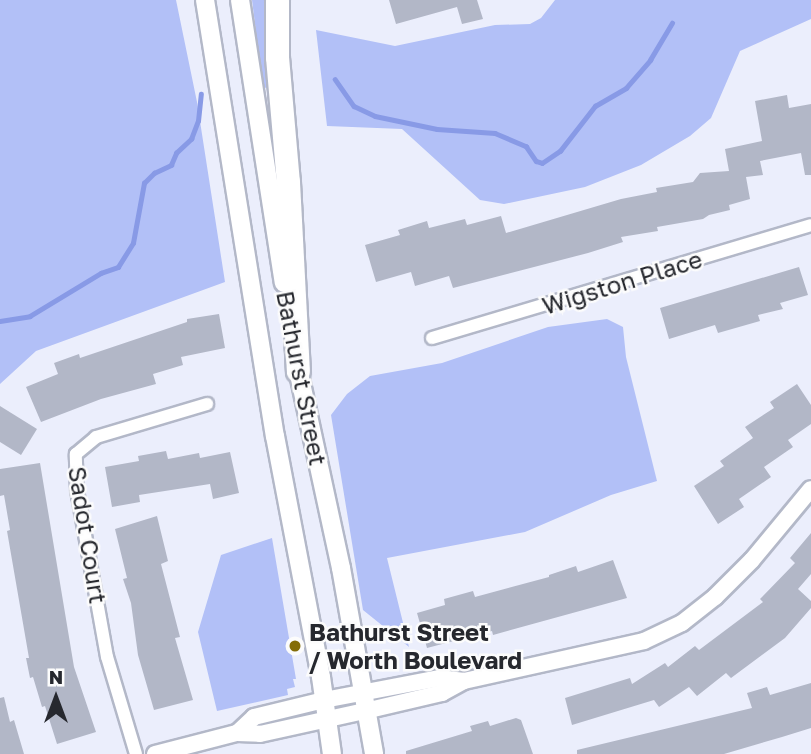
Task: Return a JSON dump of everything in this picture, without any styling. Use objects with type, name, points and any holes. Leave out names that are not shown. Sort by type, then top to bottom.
[{"type":"highway","points":[[277,0],[277,57],[288,182],[298,371]]},
{"type":"main road","name":"Bathurst Street","points":[[205,0],[275,436],[332,754]]},
{"type":"main road","name":"Bathurst Street","points":[[240,0],[298,371],[341,568],[361,693],[374,754]]},
{"type":"street","name":"Wigston Place","points":[[432,338],[811,225]]},
{"type":"street","name":"Sadot Court","points":[[136,754],[107,657],[77,491],[76,454],[96,437],[207,404]]},
{"type":"street","points":[[155,754],[237,733],[260,734],[365,711],[442,693],[464,681],[644,641],[682,623],[715,597],[752,560],[811,489]]},
{"type":"street","points":[[237,733],[254,717],[324,700],[439,678],[464,681]]},
{"type":"shaded area","points":[[0,0],[176,0],[197,102],[225,282],[36,351],[0,384]]},
{"type":"shaded area","points":[[252,0],[265,0],[273,87],[263,88]]},
{"type":"shaded area","points":[[555,0],[811,0],[811,19],[740,51],[711,118],[690,136],[641,165],[585,187],[504,204],[480,200],[402,129],[327,126],[316,30],[395,46],[495,25],[530,24],[541,18]]},
{"type":"shaded area","points":[[607,319],[623,327],[626,357],[657,481],[611,495],[525,532],[387,558],[409,647],[363,610],[331,415],[347,394],[370,376],[442,363],[548,327]]},
{"type":"shaded area","points":[[272,538],[296,679],[293,679],[295,687],[287,689],[288,695],[217,711],[198,632],[221,555]]},
{"type":"building","points":[[389,0],[477,0],[483,19],[462,24],[457,7],[396,24]]},
{"type":"building","points":[[787,95],[789,108],[811,104],[811,175],[805,175],[801,153],[760,161],[763,175],[746,177],[750,199],[729,205],[730,210],[703,219],[657,227],[658,231],[621,237],[623,242],[588,253],[453,288],[449,276],[415,286],[411,272],[376,282],[365,245],[400,235],[398,230],[427,221],[429,228],[465,219],[467,225],[501,216],[506,233],[621,199],[657,192],[656,188],[693,182],[700,173],[729,171],[725,149],[762,141],[755,101]]},
{"type":"building","points":[[799,267],[808,295],[780,303],[783,309],[758,315],[760,321],[718,333],[715,325],[669,339],[660,308]]},
{"type":"building","points":[[219,314],[225,348],[181,357],[183,365],[153,374],[156,384],[101,399],[41,422],[26,387],[58,374],[54,363],[79,354],[80,358],[187,322],[187,319]]},
{"type":"building","points":[[797,384],[811,405],[811,424],[788,440],[793,447],[764,467],[771,477],[739,499],[744,507],[718,524],[694,486],[724,466],[720,461],[753,438],[745,427],[774,408],[770,402]]},
{"type":"building","points":[[0,406],[37,429],[21,455],[0,442]]},
{"type":"building","points":[[166,451],[168,459],[199,453],[200,458],[230,452],[239,493],[213,499],[210,484],[139,495],[140,502],[112,507],[105,467],[139,461],[138,456]]},
{"type":"building","points":[[40,463],[74,667],[96,732],[57,744],[45,706],[42,707],[33,677],[30,678],[26,658],[29,658],[7,531],[10,530],[4,495],[0,496],[0,469]]},
{"type":"building","points":[[157,516],[168,561],[161,564],[180,637],[175,638],[193,700],[154,710],[138,655],[131,603],[123,579],[127,578],[115,529]]},
{"type":"building","points":[[811,533],[811,574],[798,589],[811,601],[811,608],[785,638],[731,678],[726,673],[697,696],[689,687],[659,707],[654,700],[572,725],[565,698],[630,678],[632,684],[665,663],[668,667],[695,646],[699,650],[763,602],[760,599],[795,563],[790,558]]},
{"type":"building","points":[[613,560],[627,598],[493,635],[492,631],[427,648],[417,613],[445,605],[444,599],[473,591],[475,597],[549,577],[576,566],[578,572]]},
{"type":"building","points":[[811,683],[811,728],[782,737],[724,754],[577,754],[577,750],[752,708],[747,693],[767,687],[770,695]]},
{"type":"building","points":[[4,697],[10,722],[14,720],[24,754],[0,754],[0,698]]},
{"type":"building","points":[[516,718],[521,720],[533,754],[406,754],[406,751],[472,731],[470,726],[488,721],[490,726]]},
{"type":"waterway","points":[[335,79],[354,106],[375,116],[437,129],[495,133],[526,146],[536,161],[542,163],[560,151],[595,106],[626,88],[650,60],[672,23]]},
{"type":"waterway","points":[[0,321],[30,316],[101,273],[118,267],[133,243],[144,183],[154,173],[171,165],[176,153],[191,139],[198,121],[201,94]]},
{"type":"place","name":"Bathurst Street / Worth Boulevard","points":[[295,646]]}]
